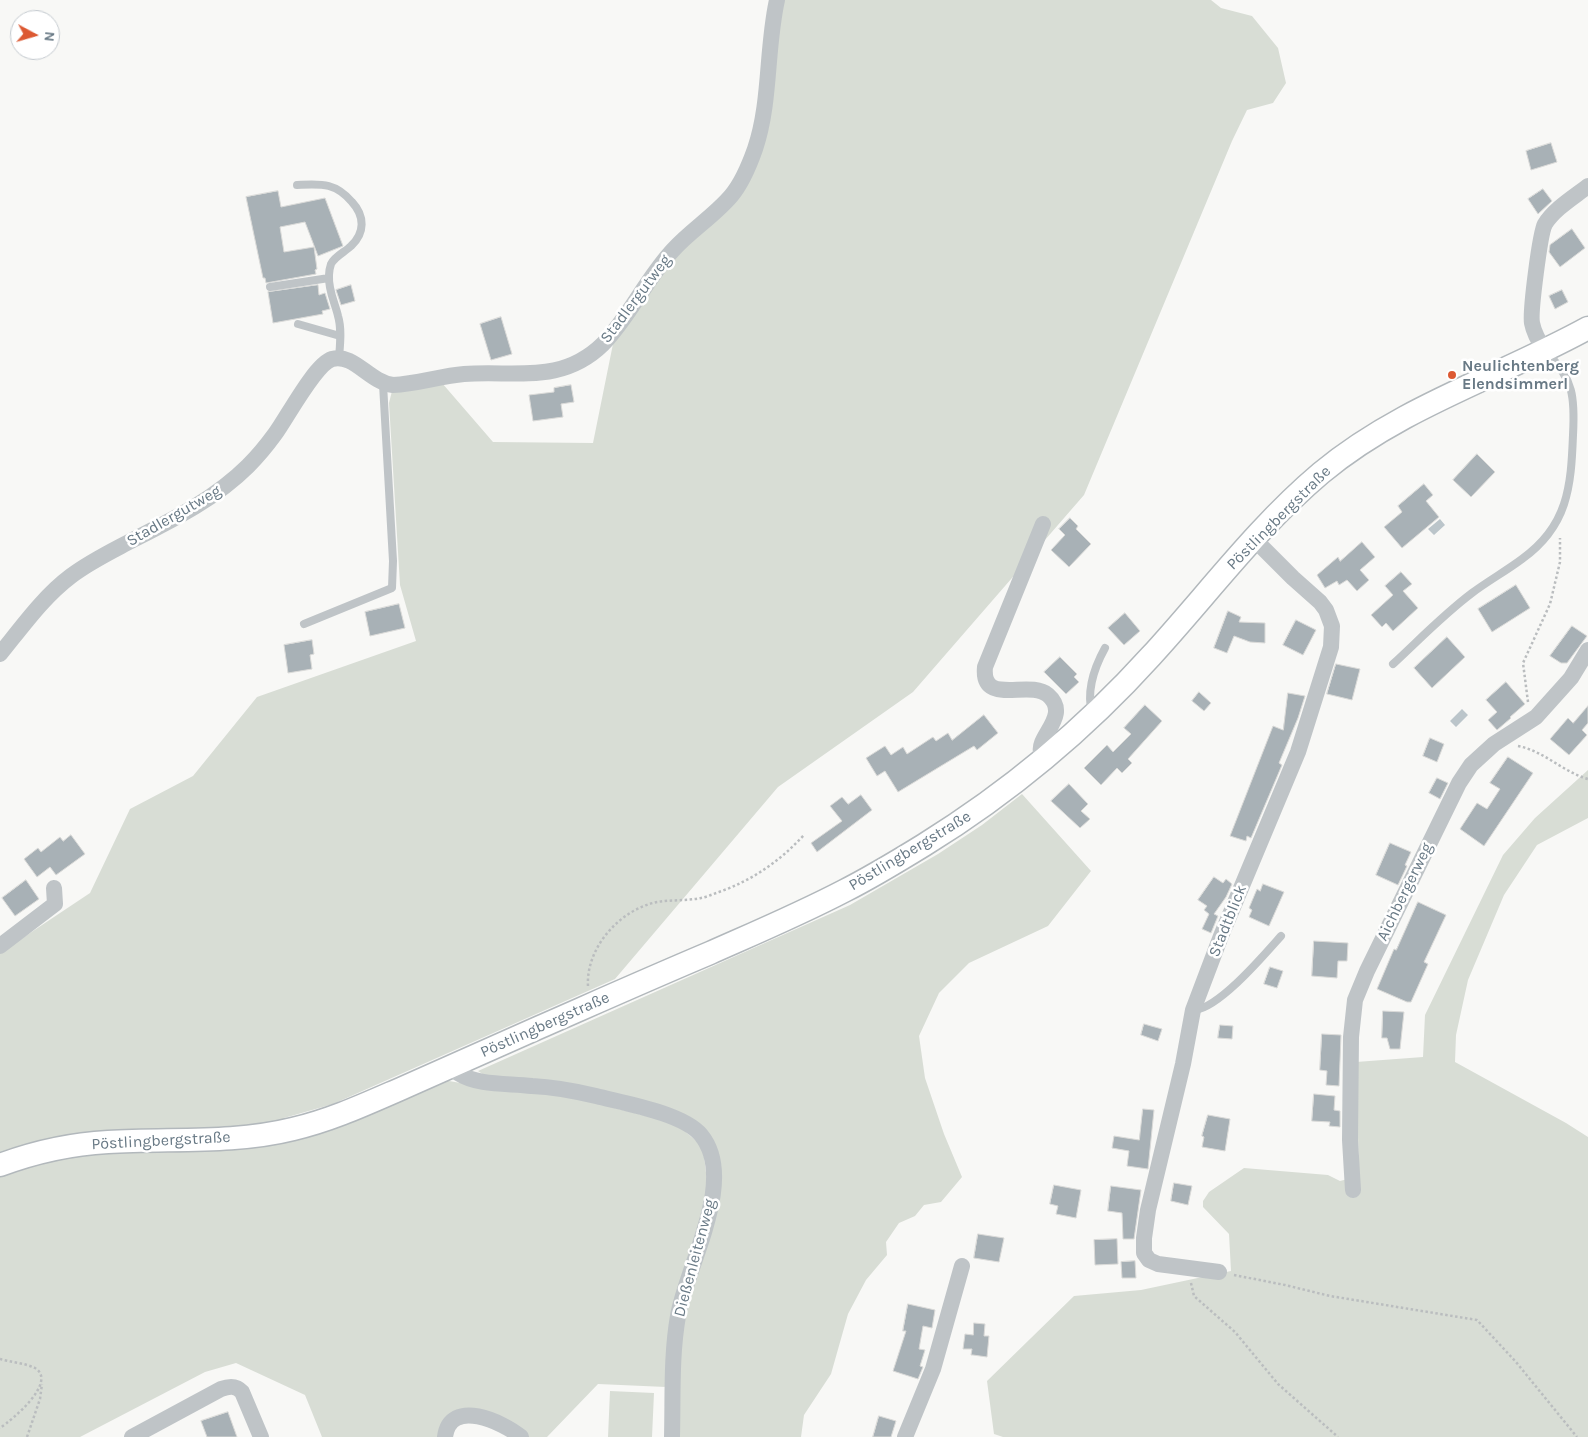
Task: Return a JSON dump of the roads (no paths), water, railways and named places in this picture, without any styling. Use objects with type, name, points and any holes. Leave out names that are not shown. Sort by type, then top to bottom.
[{"type":"main road","name":"Pöstlingbergstraße","points":[[0,1164],[47,1150],[75,1145],[104,1142],[230,1138],[288,1131],[336,1116],[593,1004],[844,891],[930,842],[988,803],[1044,759],[1092,715],[1152,655],[1308,485],[1355,447],[1434,401],[1545,351],[1588,328]]},
{"type":"street","name":"Stadlergutweg","points":[[383,384],[404,385],[466,374],[525,374],[554,371],[580,362],[603,343],[614,331],[658,267],[674,249],[730,197],[747,170],[761,127],[770,40],[777,0]]},
{"type":"street","points":[[1545,351],[1538,340],[1533,326],[1531,310],[1544,226],[1558,210],[1588,186]]},
{"type":"street","name":"Stadlergutweg","points":[[0,654],[42,603],[71,576],[109,553],[195,507],[233,480],[261,453],[316,373],[331,360],[339,358]]},
{"type":"street","points":[[339,358],[353,362],[383,384]]},
{"type":"street","points":[[1043,524],[985,667],[985,675],[986,682],[1000,690],[1037,690],[1044,692],[1051,698],[1055,705],[1056,714],[1041,746],[1040,752],[1044,759]]},
{"type":"street","name":"Stadtblick","points":[[1219,1272],[1158,1264],[1149,1260],[1144,1253],[1148,1210],[1183,1064],[1193,1010],[1221,936],[1298,752],[1331,647],[1332,626],[1326,610],[1257,542]]},
{"type":"street","name":"Aichbergerweg","points":[[1353,1190],[1350,1115],[1351,1037],[1354,1000],[1459,783],[1471,765],[1494,744],[1536,717],[1571,678],[1588,650]]},
{"type":"street","points":[[0,946],[55,904],[54,888]]},
{"type":"street","name":"Dießenleitenweg","points":[[454,1065],[458,1073],[474,1080],[564,1090],[660,1113],[680,1120],[693,1127],[702,1135],[712,1158],[713,1189],[707,1220],[678,1313],[673,1356],[672,1437]]},
{"type":"street","points":[[905,1437],[933,1369],[962,1266]]},
{"type":"street","points":[[132,1437],[221,1389],[234,1387],[240,1389],[245,1396],[261,1437]]},
{"type":"street","points":[[445,1437],[450,1424],[458,1418],[468,1416],[493,1420],[507,1427],[520,1437]]},
{"type":"lane","points":[[297,184],[331,185],[348,197],[361,215],[362,223],[358,239],[331,264],[329,278],[331,293],[338,316],[340,336],[339,358]]},
{"type":"lane","points":[[270,287],[329,278]]},
{"type":"lane","points":[[298,324],[340,336]]},
{"type":"lane","points":[[1394,664],[1465,598],[1532,550],[1550,533],[1555,525],[1564,505],[1569,480],[1573,434],[1573,396],[1563,371],[1545,351]]},
{"type":"lane","points":[[304,624],[392,588],[394,561],[383,384]]},
{"type":"lane","points":[[1092,715],[1088,699],[1097,664],[1105,648]]},
{"type":"lane","points":[[1193,1010],[1200,1009],[1226,992],[1255,965],[1281,936]]},
{"type":"place","name":"Neulichtenberg Elendsimmerl","points":[[1452,375]]}]
